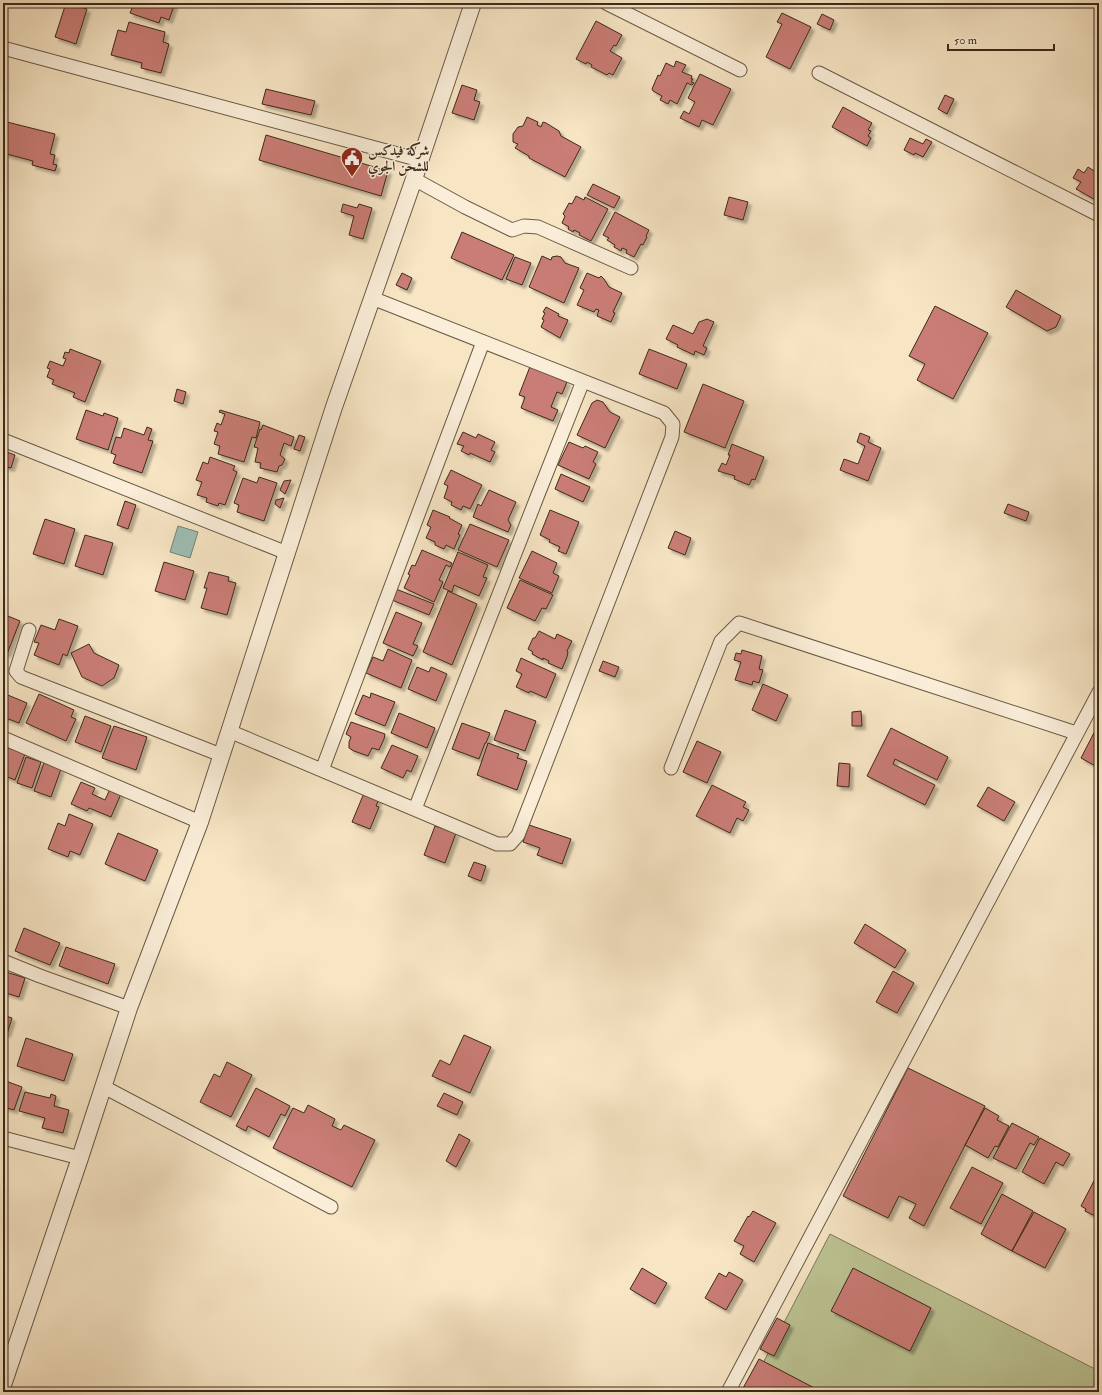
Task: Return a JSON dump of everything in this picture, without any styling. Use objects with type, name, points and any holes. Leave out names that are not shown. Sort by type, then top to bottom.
[{"type":"street","points":[[3,1385],[104,1087],[129,1008],[200,822],[334,407],[414,179],[473,3]]},
{"type":"street","points":[[606,3],[740,70]]},
{"type":"street","points":[[3,48],[420,160]]},
{"type":"street","points":[[819,73],[1099,215]]},
{"type":"street","points":[[414,179],[465,207],[512,230],[524,226],[538,227],[631,268]]},
{"type":"street","points":[[229,731],[497,844],[510,844],[518,835],[672,437],[673,424],[664,413],[372,298]]},
{"type":"street","points":[[322,770],[483,342]]},
{"type":"street","points":[[415,809],[584,381]]},
{"type":"street","points":[[3,440],[287,553]]},
{"type":"street","points":[[671,768],[721,641],[739,623],[1076,733]]},
{"type":"street","points":[[29,630],[16,671],[21,677],[221,755]]},
{"type":"street","points":[[728,1392],[1099,692]]},
{"type":"street","points":[[3,738],[200,822]]},
{"type":"street","points":[[3,961],[129,1008]]},
{"type":"street","points":[[104,1087],[331,1207]]},
{"type":"street","points":[[3,1138],[80,1158]]},
{"type":"green space","points":[[830,1234],[1099,1371],[1099,1392],[748,1392]]},
{"type":"water","points":[[178,526],[198,532],[190,558],[170,552]]},
{"type":"building","points":[[66,3],[87,9],[76,44],[55,37]]},
{"type":"building","points":[[134,3],[175,3],[169,20],[161,17],[159,23],[130,13]]},
{"type":"building","points":[[782,13],[811,27],[790,69],[766,57],[782,24],[777,22]]},
{"type":"building","points":[[822,14],[834,20],[830,30],[817,24]]},
{"type":"building","points":[[596,21],[622,35],[616,46],[614,45],[610,51],[622,58],[613,75],[609,73],[607,75],[591,67],[592,65],[587,62],[586,64],[576,59]]},
{"type":"building","points":[[129,22],[165,32],[163,42],[169,44],[161,73],[141,68],[142,63],[111,55],[118,30],[126,32]]},
{"type":"building","points":[[676,61],[686,65],[682,72],[692,76],[691,79],[693,79],[691,82],[694,83],[692,85],[687,83],[677,104],[670,100],[668,104],[660,100],[662,96],[652,89],[658,75],[660,76],[666,63],[674,67]]},
{"type":"building","points":[[700,74],[731,89],[713,125],[702,120],[699,127],[680,118],[684,111],[689,114],[695,102],[688,98]]},
{"type":"building","points":[[462,85],[477,90],[474,100],[480,102],[474,120],[452,113]]},
{"type":"building","points":[[266,89],[315,101],[311,115],[262,104]]},
{"type":"building","points":[[945,95],[954,99],[947,114],[938,109]]},
{"type":"building","points":[[843,107],[872,123],[868,130],[871,131],[868,136],[871,138],[867,146],[832,127]]},
{"type":"building","points":[[527,117],[538,122],[537,125],[541,127],[543,122],[546,123],[559,131],[561,136],[581,147],[565,177],[529,158],[529,156],[515,148],[518,144],[513,142],[513,134],[518,127],[523,126]]},
{"type":"building","points":[[3,121],[55,134],[50,154],[55,155],[53,164],[57,165],[55,171],[32,165],[33,161],[3,153]]},
{"type":"building","points":[[266,135],[388,171],[381,196],[259,160]]},
{"type":"building","points":[[910,138],[923,144],[926,139],[932,142],[923,157],[915,153],[914,155],[904,150]]},
{"type":"building","points":[[1088,167],[1099,174],[1099,202],[1076,189],[1081,182],[1073,178],[1078,169],[1084,173]]},
{"type":"building","points":[[593,184],[620,197],[614,208],[587,195]]},
{"type":"building","points":[[576,196],[584,200],[585,197],[608,209],[591,241],[579,235],[580,233],[574,230],[573,232],[568,229],[569,227],[562,223],[565,216],[563,214],[569,203],[572,204]]},
{"type":"building","points":[[729,197],[748,202],[743,220],[724,215]]},
{"type":"building","points":[[343,204],[357,208],[359,204],[372,208],[363,239],[349,235],[354,216],[341,212]]},
{"type":"building","points":[[615,212],[649,230],[643,245],[641,244],[634,257],[626,253],[627,250],[622,248],[621,251],[614,247],[615,245],[607,240],[609,238],[603,235]]},
{"type":"building","points":[[462,232],[514,255],[502,280],[451,258]]},
{"type":"building","points":[[542,256],[551,260],[552,257],[561,257],[565,263],[579,268],[564,303],[529,287]]},
{"type":"building","points":[[515,257],[531,263],[522,285],[506,279]]},
{"type":"building","points":[[402,273],[412,278],[407,290],[396,285]]},
{"type":"building","points":[[587,273],[599,278],[601,276],[609,287],[622,293],[613,312],[615,313],[611,322],[597,316],[599,310],[596,309],[594,312],[577,305],[584,290],[580,288]]},
{"type":"building","points":[[1016,290],[1061,316],[1056,327],[1047,331],[1006,307]]},
{"type":"building","points":[[935,306],[988,333],[953,399],[917,380],[925,364],[909,356]]},
{"type":"building","points":[[546,307],[559,314],[558,316],[568,320],[560,338],[541,327],[544,320],[542,319],[545,313],[543,312]]},
{"type":"building","points":[[707,319],[714,322],[703,346],[707,348],[704,355],[695,351],[694,355],[677,347],[678,345],[666,339],[673,325],[693,334],[699,322]]},
{"type":"building","points":[[70,349],[101,361],[85,402],[73,397],[75,393],[52,384],[54,380],[47,377],[50,369],[47,368],[50,361],[63,366],[66,359],[63,358],[65,352],[69,353]]},
{"type":"building","points":[[649,349],[687,364],[677,389],[639,374]]},
{"type":"building","points":[[531,364],[549,371],[548,374],[567,382],[562,394],[557,392],[551,407],[558,410],[553,421],[521,408],[525,397],[519,395]]},
{"type":"building","points":[[703,384],[744,401],[725,448],[684,432]]},
{"type":"building","points":[[177,389],[186,392],[183,404],[174,401]]},
{"type":"building","points":[[597,400],[603,402],[610,412],[620,417],[605,448],[577,435],[592,403]]},
{"type":"building","points":[[86,410],[103,416],[104,413],[118,418],[108,450],[76,439]]},
{"type":"building","points":[[220,410],[260,422],[256,438],[252,437],[244,462],[218,454],[220,446],[214,444],[218,432],[214,431],[217,423],[221,425],[225,414],[219,412]]},
{"type":"building","points":[[263,425],[294,437],[291,446],[284,443],[280,455],[285,459],[282,465],[279,466],[277,472],[260,468],[261,463],[255,462],[258,448],[254,447],[260,429],[261,430]]},
{"type":"building","points":[[147,427],[152,429],[148,440],[153,441],[142,473],[113,463],[116,455],[111,453],[116,437],[121,438],[124,428],[144,435]]},
{"type":"building","points":[[463,432],[476,438],[478,434],[495,442],[491,450],[495,452],[490,462],[470,453],[469,455],[461,451],[464,446],[457,444]]},
{"type":"building","points":[[860,433],[870,437],[868,442],[881,448],[868,481],[840,470],[844,459],[858,464],[865,446],[857,442]]},
{"type":"building","points":[[299,435],[305,437],[300,451],[294,449]]},
{"type":"building","points":[[569,442],[583,448],[585,446],[598,452],[593,462],[596,464],[589,479],[558,465]]},
{"type":"building","points":[[732,444],[764,457],[755,480],[752,479],[749,485],[734,479],[735,476],[718,471],[722,463],[726,465]]},
{"type":"building","points":[[4,451],[15,455],[11,468],[3,466]]},
{"type":"building","points":[[210,457],[235,466],[233,470],[237,472],[225,505],[219,503],[218,506],[206,502],[207,498],[197,495],[202,482],[196,480],[203,462],[208,464]]},
{"type":"building","points":[[451,470],[482,485],[470,509],[463,506],[461,510],[451,505],[452,502],[444,498],[448,486],[444,484]]},
{"type":"building","points":[[561,474],[590,487],[583,502],[555,489]]},
{"type":"building","points":[[259,477],[277,483],[264,521],[237,512],[239,505],[234,503],[243,478],[257,483]]},
{"type":"building","points":[[291,480],[285,494],[280,490],[284,481]]},
{"type":"building","points":[[489,490],[516,502],[508,520],[511,525],[508,532],[473,517],[478,504],[481,506]]},
{"type":"building","points":[[284,498],[280,508],[275,504],[276,500]]},
{"type":"building","points":[[125,501],[136,505],[128,529],[117,525]]},
{"type":"building","points":[[1008,504],[1029,512],[1026,521],[1004,513]]},
{"type":"building","points":[[433,510],[450,517],[449,518],[462,525],[458,534],[460,535],[454,549],[446,545],[444,549],[435,545],[435,542],[426,538],[431,527],[427,525]]},
{"type":"building","points":[[550,510],[579,522],[566,554],[558,551],[560,547],[549,542],[550,540],[540,535]]},
{"type":"building","points":[[45,519],[75,529],[64,564],[33,554]]},
{"type":"building","points":[[470,524],[509,540],[497,567],[458,550]]},
{"type":"building","points":[[675,531],[691,538],[685,555],[668,548]]},
{"type":"building","points":[[85,535],[113,543],[103,575],[75,566]]},
{"type":"building","points":[[422,550],[452,563],[450,567],[446,565],[439,580],[443,582],[434,602],[404,588],[410,575],[408,574],[412,565],[415,566]]},
{"type":"building","points":[[532,551],[557,563],[553,573],[559,576],[552,593],[519,578]]},
{"type":"building","points":[[458,552],[488,565],[483,577],[487,578],[479,596],[454,585],[452,592],[443,588]]},
{"type":"building","points":[[164,562],[194,571],[185,600],[155,591]]},
{"type":"building","points":[[209,572],[229,577],[228,581],[236,583],[227,615],[201,608],[207,588],[204,588]]},
{"type":"building","points":[[520,580],[553,595],[546,609],[542,608],[535,621],[507,608]]},
{"type":"building","points":[[396,589],[434,604],[429,615],[392,600]]},
{"type":"building","points":[[448,591],[477,604],[452,665],[423,652]]},
{"type":"building","points":[[396,612],[422,623],[413,644],[418,646],[413,656],[383,643]]},
{"type":"building","points":[[3,614],[20,621],[7,654],[3,652]]},
{"type":"building","points":[[59,619],[78,626],[67,656],[63,654],[59,665],[34,655],[39,643],[34,642],[41,625],[55,630]]},
{"type":"building","points":[[539,631],[555,639],[557,634],[572,641],[567,651],[567,657],[562,669],[548,663],[549,661],[543,658],[543,660],[532,654],[533,652],[528,649],[533,638],[535,638]]},
{"type":"building","points":[[89,644],[94,653],[119,665],[114,678],[102,686],[82,677],[71,653]]},
{"type":"building","points":[[388,649],[412,660],[401,688],[366,673],[373,657],[383,661]]},
{"type":"building","points":[[742,650],[762,656],[759,669],[763,670],[759,683],[753,681],[752,685],[735,680],[741,662],[734,660],[736,653],[741,654]]},
{"type":"building","points":[[521,658],[556,674],[546,698],[516,687],[522,674],[516,671]]},
{"type":"building","points":[[603,661],[619,667],[615,677],[599,671]]},
{"type":"building","points":[[417,667],[429,672],[431,667],[447,674],[436,701],[408,689]]},
{"type":"building","points":[[763,684],[788,695],[776,721],[752,710]]},
{"type":"building","points":[[3,693],[27,703],[19,723],[3,717]]},
{"type":"building","points":[[371,693],[395,702],[385,726],[355,714],[363,695],[370,698]]},
{"type":"building","points":[[39,694],[74,710],[71,717],[76,719],[66,741],[26,723]]},
{"type":"building","points":[[505,710],[536,721],[525,751],[494,740]]},
{"type":"building","points":[[861,711],[862,726],[852,726],[852,712]]},
{"type":"building","points":[[399,713],[435,728],[427,748],[391,733]]},
{"type":"building","points":[[85,716],[111,726],[101,752],[75,742]]},
{"type":"building","points":[[351,722],[385,734],[379,750],[372,748],[368,756],[349,748],[351,737],[346,734]]},
{"type":"building","points":[[462,723],[490,733],[479,759],[452,749]]},
{"type":"building","points":[[1099,723],[1099,768],[1081,758]]},
{"type":"building","points":[[114,726],[147,737],[136,770],[102,758]]},
{"type":"building","points":[[891,728],[948,757],[937,780],[895,759],[893,764],[935,785],[925,805],[867,776]]},
{"type":"building","points":[[697,741],[721,752],[707,783],[683,772]]},
{"type":"building","points":[[488,743],[519,754],[517,758],[527,761],[517,790],[477,775]]},
{"type":"building","points":[[392,745],[418,756],[411,772],[407,770],[403,778],[381,768]]},
{"type":"building","points":[[4,746],[25,754],[15,780],[3,775]]},
{"type":"building","points":[[26,757],[41,762],[32,788],[17,783]]},
{"type":"building","points":[[44,763],[61,769],[51,797],[34,791]]},
{"type":"building","points":[[839,763],[850,764],[849,787],[837,786]]},
{"type":"building","points":[[81,782],[95,788],[92,794],[105,800],[110,789],[121,794],[111,817],[89,808],[87,811],[71,804]]},
{"type":"building","points":[[712,785],[746,802],[743,807],[749,810],[743,821],[737,818],[730,833],[696,816]]},
{"type":"building","points":[[988,787],[1015,802],[1004,821],[977,806]]},
{"type":"building","points":[[364,793],[379,799],[376,806],[379,807],[370,829],[352,822]]},
{"type":"building","points":[[69,814],[93,824],[80,855],[70,851],[68,857],[48,849],[58,823],[65,826]]},
{"type":"building","points":[[529,825],[571,839],[562,864],[537,855],[540,848],[523,842]]},
{"type":"building","points":[[435,826],[456,833],[445,863],[424,855]]},
{"type":"building","points":[[118,833],[158,850],[145,881],[105,864]]},
{"type":"building","points":[[474,862],[486,866],[481,881],[468,876]]},
{"type":"building","points":[[865,924],[906,950],[895,968],[854,943]]},
{"type":"building","points":[[24,928],[60,943],[50,965],[15,951]]},
{"type":"building","points":[[66,947],[115,964],[108,984],[59,966]]},
{"type":"building","points":[[3,971],[25,978],[19,997],[3,992]]},
{"type":"building","points":[[893,971],[914,983],[897,1013],[876,1002]]},
{"type":"building","points":[[3,1015],[12,1018],[7,1034],[3,1033]]},
{"type":"building","points":[[464,1035],[491,1047],[470,1093],[432,1076],[440,1060],[450,1065]]},
{"type":"building","points":[[26,1038],[73,1054],[64,1081],[17,1066]]},
{"type":"building","points":[[227,1062],[252,1075],[231,1117],[200,1102],[214,1074],[220,1077]]},
{"type":"building","points":[[908,1068],[985,1106],[924,1226],[909,1218],[916,1204],[899,1196],[888,1218],[843,1196]]},
{"type":"building","points":[[3,1080],[22,1087],[14,1110],[3,1107]]},
{"type":"building","points":[[256,1088],[290,1106],[285,1116],[281,1114],[269,1137],[248,1126],[246,1131],[236,1126]]},
{"type":"building","points":[[25,1092],[50,1098],[51,1094],[56,1096],[54,1106],[69,1110],[63,1133],[42,1128],[45,1118],[19,1111]]},
{"type":"building","points":[[444,1093],[463,1102],[457,1115],[437,1106]]},
{"type":"building","points":[[308,1105],[335,1119],[332,1126],[341,1130],[344,1125],[375,1140],[352,1187],[273,1148],[293,1108],[304,1113]]},
{"type":"building","points":[[985,1108],[999,1116],[997,1120],[1009,1126],[998,1147],[995,1146],[988,1158],[965,1145]]},
{"type":"building","points":[[1012,1123],[1039,1137],[1034,1145],[1030,1143],[1016,1169],[993,1158]]},
{"type":"building","points":[[459,1134],[470,1140],[456,1167],[446,1161]]},
{"type":"building","points":[[1040,1138],[1070,1154],[1063,1166],[1056,1162],[1044,1184],[1022,1172]]},
{"type":"building","points":[[972,1167],[1003,1183],[981,1224],[950,1208]]},
{"type":"building","points":[[1097,1175],[1099,1176],[1099,1215],[1093,1215],[1085,1211],[1086,1209],[1081,1206]]},
{"type":"building","points":[[1002,1194],[1033,1211],[1012,1251],[981,1234]]},
{"type":"building","points":[[753,1211],[776,1223],[754,1262],[740,1254],[744,1246],[734,1241],[748,1216],[749,1217]]},
{"type":"building","points":[[1034,1212],[1066,1229],[1045,1268],[1012,1251]]},
{"type":"building","points":[[642,1268],[667,1283],[655,1304],[630,1289]]},
{"type":"building","points":[[853,1268],[931,1308],[910,1351],[831,1311]]},
{"type":"building","points":[[729,1272],[743,1280],[726,1310],[705,1298],[719,1273],[726,1277]]},
{"type":"building","points":[[777,1318],[790,1325],[774,1356],[760,1349]]},
{"type":"building","points":[[759,1359],[822,1392],[746,1392],[742,1390]]},
{"type":"place","name":"شركة فيدكس للشحن الجوي","points":[[352,178]]}]
